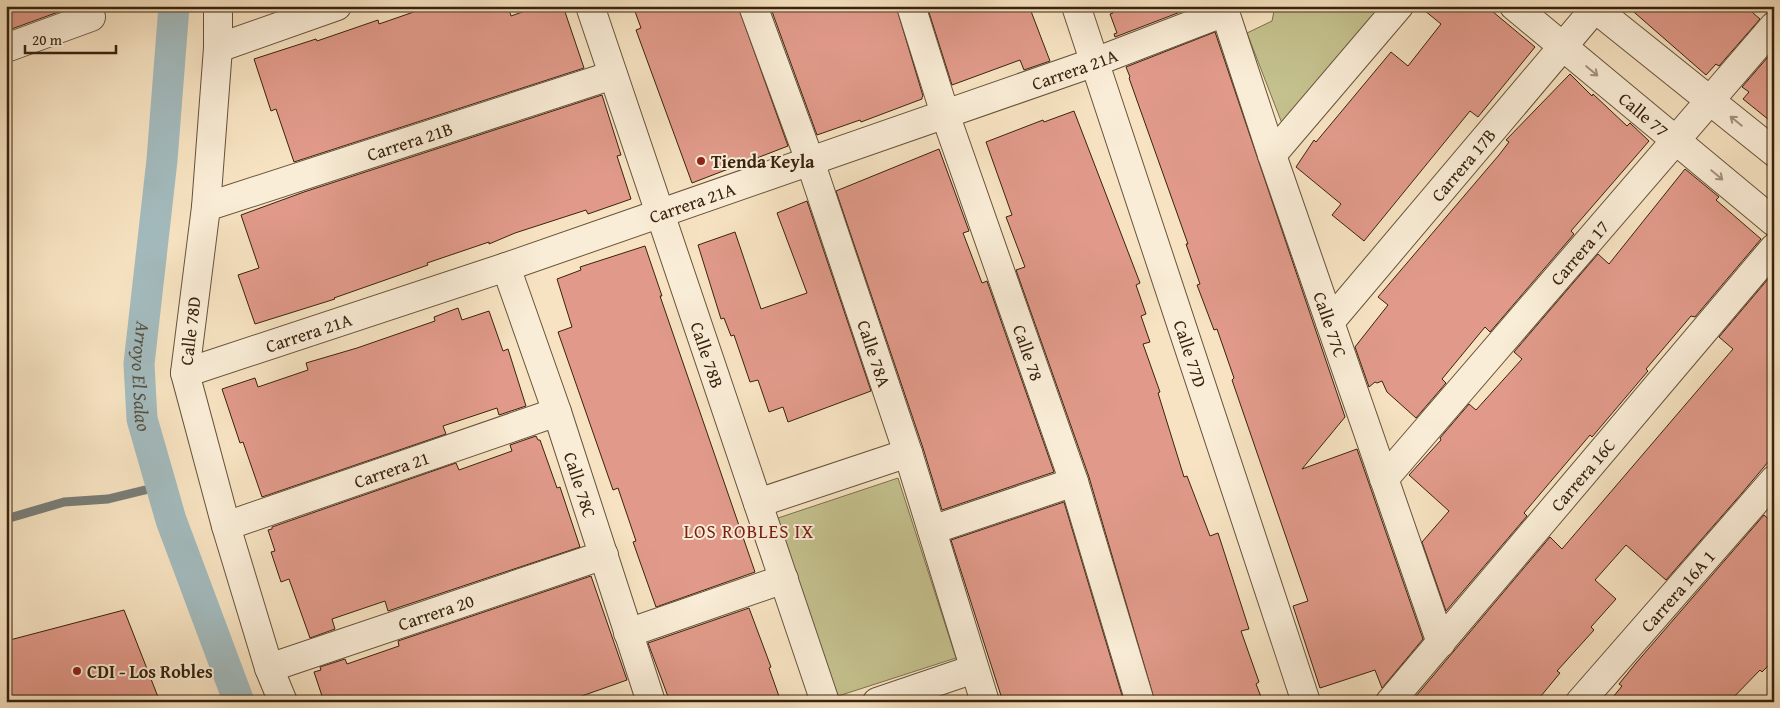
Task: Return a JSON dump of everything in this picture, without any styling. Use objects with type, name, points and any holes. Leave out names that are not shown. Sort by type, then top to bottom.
[{"type":"street","name":"Calle 78D","points":[[218,6],[218,48],[206,207],[184,373],[226,526],[269,668],[283,702]]},
{"type":"street","points":[[218,48],[337,6]]},
{"type":"street","name":"Calle 78B","points":[[590,6],[825,702]]},
{"type":"street","name":"Calle 78A","points":[[753,6],[810,161],[908,453],[985,702]]},
{"type":"street","name":"Calle 78","points":[[910,6],[945,114],[1074,482],[1140,702]]},
{"type":"street","name":"Calle 77D","points":[[1076,6],[1306,702]]},
{"type":"street","points":[[1272,155],[1399,6]]},
{"type":"street","name":"Calle 77","points":[[1514,6],[1774,222]]},
{"type":"street","points":[[1595,7],[1774,152]]},
{"type":"street","name":"Carrera 17B","points":[[1330,322],[1564,47],[1595,7]]},
{"type":"street","name":"Carrera 21A","points":[[184,373],[506,267],[1095,62],[1225,8]]},
{"type":"street","name":"Calle 77C","points":[[1225,8],[1272,155],[1441,643]]},
{"type":"street","points":[[6,48],[91,17]]},
{"type":"street","name":"Carrera 17","points":[[1384,479],[1774,26]]},
{"type":"street","name":"Carrera 21B","points":[[206,207],[614,75]]},
{"type":"street","name":"Carrera 16C","points":[[1390,702],[1774,248]]},
{"type":"street","name":"Calle 78C","points":[[506,267],[557,412],[651,702]]},
{"type":"street","name":"Carrera 21","points":[[226,526],[557,412]]},
{"type":"street","points":[[758,503],[908,453]]},
{"type":"street","name":"Carrera 16A 1","points":[[1580,702],[1774,480]]},
{"type":"street","points":[[932,530],[1074,482]]},
{"type":"street","name":"Carrera 20","points":[[269,668],[604,554]]},
{"type":"street","points":[[628,633],[784,579]]},
{"type":"street","points":[[877,702],[974,669]]},
{"type":"shaded area","points":[[1275,6],[1384,6],[1283,126],[1247,33],[1272,21]]},
{"type":"shaded area","points":[[898,478],[956,658],[832,698],[775,519]]},
{"type":"building","points":[[6,6],[75,6],[6,31]]},
{"type":"building","points":[[431,6],[508,6],[511,16],[539,6],[563,6],[584,68],[294,162],[276,109],[271,111],[254,59],[316,39],[317,41],[378,20],[379,24]]},
{"type":"building","points":[[633,6],[738,6],[788,146],[692,183],[636,30],[641,28]]},
{"type":"building","points":[[770,6],[896,6],[923,96],[922,99],[861,122],[860,120],[817,135]]},
{"type":"building","points":[[927,6],[1029,6],[1050,61],[1024,70],[1020,60],[952,85]]},
{"type":"building","points":[[1110,6],[1196,6],[1115,37],[1114,34],[1117,33],[1110,14],[1113,13]]},
{"type":"building","points":[[1419,6],[1486,6],[1535,47],[1478,117],[1470,111],[1364,241],[1332,215],[1341,204],[1296,167],[1314,140],[1316,142],[1391,52],[1408,66],[1441,24]]},
{"type":"building","points":[[1627,6],[1745,6],[1760,19],[1719,66],[1716,64],[1706,75]]},
{"type":"building","points":[[1215,32],[1345,417],[1302,469],[1357,449],[1423,639],[1382,688],[1375,670],[1320,688],[1293,606],[1308,601],[1232,380],[1234,378],[1217,329],[1214,330],[1197,285],[1200,284],[1186,244],[1188,244],[1126,67]]},
{"type":"building","points":[[1774,50],[1774,124],[1743,99],[1749,92],[1742,87]]},
{"type":"building","points":[[1570,74],[1627,126],[1630,123],[1649,141],[1571,231],[1574,234],[1490,332],[1485,327],[1442,379],[1446,383],[1416,418],[1387,392],[1382,381],[1375,382],[1369,387],[1355,347],[1388,305],[1378,297],[1499,155],[1509,142],[1506,140]]},
{"type":"building","points":[[602,95],[621,155],[617,156],[631,199],[588,214],[586,210],[515,233],[489,244],[489,242],[427,263],[428,265],[335,299],[255,324],[238,275],[259,268],[241,215],[304,192]]},
{"type":"building","points":[[1074,111],[1140,283],[1136,285],[1146,314],[1141,316],[1150,342],[1143,344],[1160,392],[1158,393],[1184,477],[1187,476],[1210,536],[1218,533],[1249,629],[1241,631],[1259,682],[1256,684],[1263,702],[1155,702],[1089,477],[1016,270],[1025,267],[1006,217],[1012,215],[986,142],[1043,120],[1044,122]]},
{"type":"building","points":[[939,149],[969,231],[963,233],[982,283],[987,281],[1054,472],[942,510],[923,448],[836,191]]},
{"type":"building","points":[[1685,169],[1719,197],[1716,200],[1761,239],[1695,317],[1691,316],[1646,369],[1648,371],[1592,437],[1590,435],[1524,513],[1527,516],[1446,611],[1422,542],[1449,511],[1409,475],[1441,440],[1440,438],[1469,404],[1476,410],[1522,359],[1514,352],[1598,254],[1609,264]]},
{"type":"building","points":[[807,201],[871,391],[788,422],[783,407],[769,412],[758,380],[750,382],[734,335],[731,336],[724,318],[721,319],[698,245],[735,232],[761,309],[807,293],[777,213]]},
{"type":"building","points":[[645,246],[662,296],[660,296],[755,572],[656,607],[633,542],[636,541],[618,488],[613,490],[558,332],[572,327],[557,279],[581,270],[580,267]]},
{"type":"building","points":[[1774,272],[1774,455],[1742,493],[1666,580],[1626,545],[1595,580],[1616,599],[1591,627],[1594,630],[1557,671],[1560,673],[1536,702],[1411,702],[1550,537],[1562,549],[1733,349],[1719,337]]},
{"type":"building","points":[[458,308],[462,320],[489,311],[503,351],[508,349],[526,406],[499,415],[497,408],[443,426],[446,434],[262,497],[243,442],[240,443],[222,389],[255,378],[258,387],[308,370],[306,363],[357,348],[435,321],[434,317]]},
{"type":"building","points":[[536,436],[540,440],[557,488],[560,487],[580,547],[388,611],[385,601],[332,619],[335,629],[310,638],[289,579],[281,582],[271,552],[275,551],[268,530],[456,463],[459,470],[512,451],[510,445]]},
{"type":"building","points":[[1064,502],[1124,702],[1003,702],[951,540]]},
{"type":"building","points":[[1764,515],[1774,524],[1774,660],[1762,672],[1760,670],[1729,702],[1609,702],[1622,686],[1619,684],[1636,663]]},
{"type":"building","points":[[591,576],[627,680],[565,702],[324,702],[314,672],[321,670],[320,667],[345,659],[347,664],[399,646],[398,641]]},
{"type":"building","points":[[749,608],[771,667],[769,668],[781,702],[670,702],[648,643]]},
{"type":"building","name":"CDI - Los Robles","points":[[124,610],[160,702],[6,702],[6,641]]},
{"type":"waterway","name":"Arroyo El Salao","points":[[174,6],[162,160],[139,364],[142,419],[171,520],[239,702]]},
{"type":"waterway","points":[[6,519],[64,502],[108,499],[145,490]]},
{"type":"place","name":"Tienda Keyla","points":[[701,161]]},
{"type":"place","name":"CDI - Los Robles","points":[[77,671]]},
{"type":"district","name":"LOS ROBLES IX","points":[[749,531]]}]
